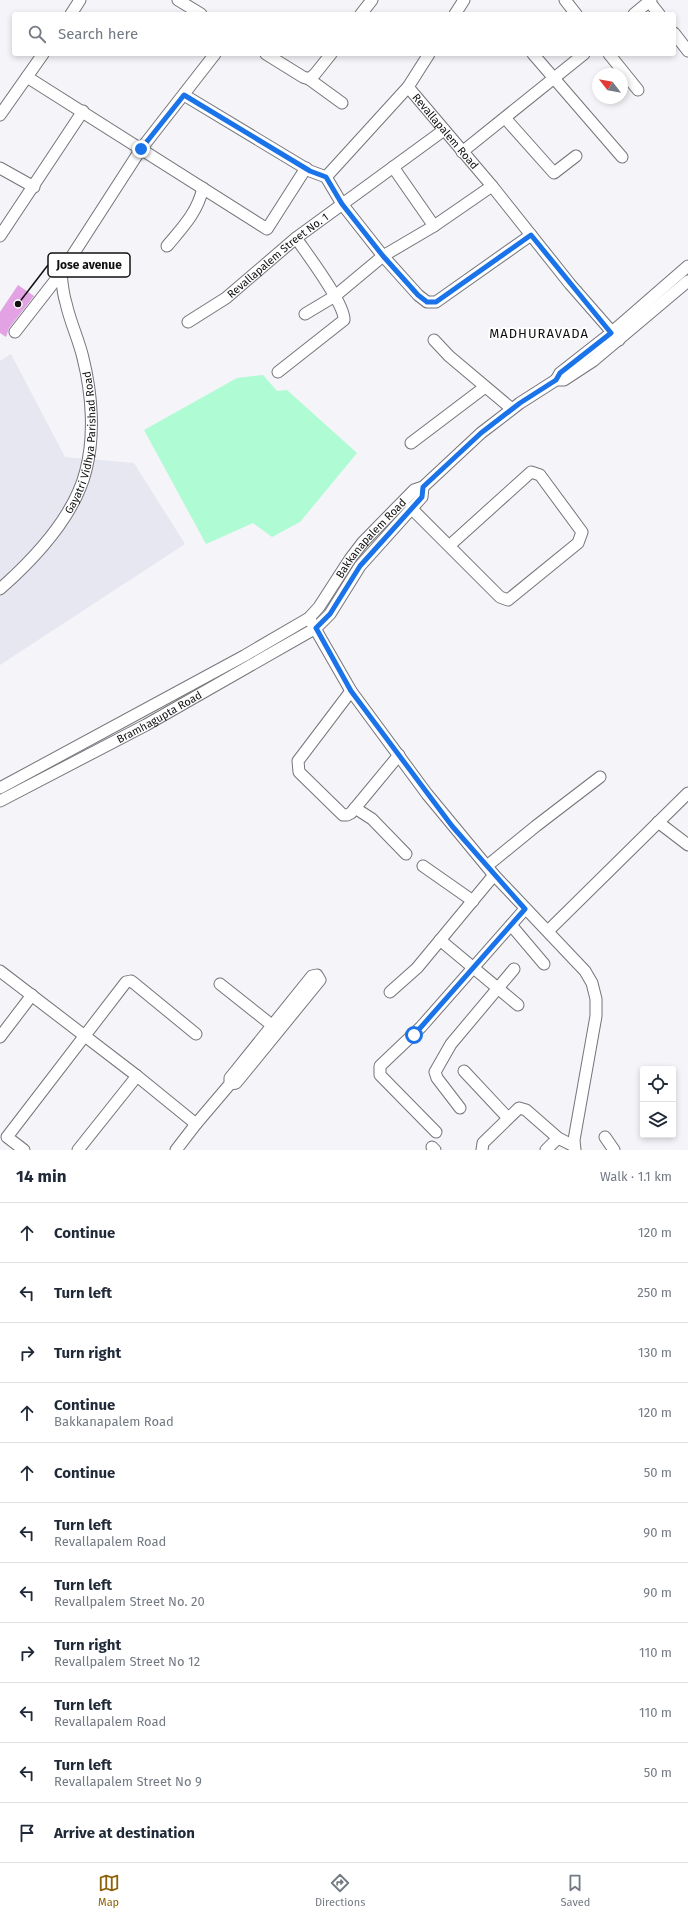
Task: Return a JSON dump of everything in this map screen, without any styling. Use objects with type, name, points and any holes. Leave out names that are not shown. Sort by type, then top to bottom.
[{"type":"street","points":[[72,12],[80,0]]},
{"type":"street","points":[[178,0],[198,12]]},
{"type":"street","points":[[363,12],[372,0]]},
{"type":"street","points":[[456,12],[464,0]]},
{"type":"street","points":[[565,0],[574,12]]},
{"type":"street","points":[[636,12],[649,1],[657,12]]},
{"type":"street","points":[[676,36],[688,51]]},
{"type":"street","points":[[0,115],[42,56]]},
{"type":"street","points":[[15,332],[61,273],[141,149],[213,56]]},
{"type":"street","points":[[269,56],[303,77],[310,78],[342,103]]},
{"type":"street","points":[[310,78],[329,56]]},
{"type":"street","points":[[408,87],[428,56]]},
{"type":"street","points":[[535,56],[622,157]]},
{"type":"street","points":[[462,152],[582,56]]},
{"type":"street","points":[[610,56],[638,90]]},
{"type":"street","points":[[27,77],[83,111],[267,229],[306,168]]},
{"type":"street","name":"Revallapalem Road","points":[[326,177],[408,87],[492,186],[615,337]]},
{"type":"street","points":[[184,95],[306,168],[326,177],[342,204],[383,256],[418,295],[427,302],[436,302],[531,235]]},
{"type":"street","points":[[0,236],[34,187],[83,111]]},
{"type":"street","points":[[505,118],[554,173],[576,156]]},
{"type":"street","name":"Revallapalem Street No. 1","points":[[188,322],[226,298],[296,238],[444,130]]},
{"type":"street","points":[[393,167],[434,226]]},
{"type":"street","points":[[0,168],[34,187]]},
{"type":"street","points":[[305,314],[335,296],[383,256],[434,226],[492,186]]},
{"type":"street","points":[[167,246],[187,222],[199,204],[203,188]]},
{"type":"street","points":[[278,372],[344,320],[345,315],[335,296],[296,238]]},
{"type":"street","points":[[615,337],[688,266]]},
{"type":"street","name":"Gayatri Vidhya Parishad Road","points":[[0,589],[33,557],[65,516],[86,471],[92,420],[84,359],[66,304],[61,273]]},
{"type":"street","name":"Bakkanapalem Road","points":[[309,618],[319,607],[350,559],[364,542],[414,490],[423,487],[481,433],[512,409],[556,380],[564,380],[615,337],[686,286]]},
{"type":"street","points":[[434,340],[449,356],[512,409]]},
{"type":"street","points":[[411,442],[485,387]]},
{"type":"street","points":[[411,508],[449,546],[500,597],[508,600],[578,543],[582,532],[540,475],[531,472],[449,546]]},
{"type":"street","name":"Bramhagupta Road","points":[[0,801],[146,725],[316,628],[330,614],[360,566],[422,497],[423,487]]},
{"type":"street","points":[[309,618],[351,691],[452,826],[525,909],[548,931],[585,971],[592,983],[596,999],[596,1016],[574,1148],[558,1138],[522,1108],[516,1110],[483,1143],[482,1150]]},
{"type":"street","name":"Bramhagupta Road","points":[[0,788],[244,656],[309,618]]},
{"type":"street","points":[[351,691],[298,761],[297,766],[299,772],[343,814],[347,815],[355,808],[399,755]]},
{"type":"street","points":[[390,992],[410,976],[473,900],[491,871],[536,826],[600,777]]},
{"type":"street","points":[[548,931],[688,793]]},
{"type":"street","points":[[355,808],[372,819],[406,854]]},
{"type":"street","points":[[658,822],[688,846]]},
{"type":"street","points":[[424,866],[473,900]]},
{"type":"street","points":[[436,1132],[380,1075],[378,1070],[383,1061],[422,1027],[525,909]]},
{"type":"street","points":[[511,924],[544,964]]},
{"type":"street","points":[[440,940],[474,966],[518,1005]]},
{"type":"street","points":[[460,1108],[437,1078],[435,1072],[451,1044],[514,968]]},
{"type":"street","points":[[0,971],[84,1037],[137,1076],[196,1124]]},
{"type":"street","points":[[176,1150],[230,1084],[236,1083],[275,1028],[312,976],[317,975],[320,980],[275,1028]]},
{"type":"street","points":[[24,1150],[3,1134],[84,1037],[126,982],[131,981],[196,1034]]},
{"type":"street","points":[[220,984],[275,1028]]},
{"type":"street","points":[[0,1037],[32,995]]},
{"type":"street","points":[[464,1071],[508,1118]]},
{"type":"street","points":[[78,1150],[137,1076]]},
{"type":"street","points":[[605,1137],[614,1150]]},
{"type":"street","points":[[546,1150],[558,1138]]},
{"type":"shaded area","points":[[11,354],[65,457],[134,463],[185,544],[0,665],[0,361]]},
{"type":"green space","points":[[263,375],[277,391],[287,390],[357,453],[300,522],[272,537],[253,523],[206,544],[144,430],[237,378]]},
{"type":"building","points":[[18,285],[34,296],[9,328],[6,337],[0,333],[0,312]]},
{"type":"place","name":"Jose avenue","points":[[18,304]]},
{"type":"district","name":"MADHURAVADA","points":[[539,333]]},
{"type":"route","points":[[141,149],[184,95],[310,171],[326,177],[342,204],[383,256],[418,295],[427,302],[436,302],[531,235],[611,333],[560,373],[556,380],[520,403],[481,433],[451,459],[423,487],[422,497],[372,550],[360,566],[330,614],[316,628],[351,691],[452,826],[525,909],[414,1035]]}]
